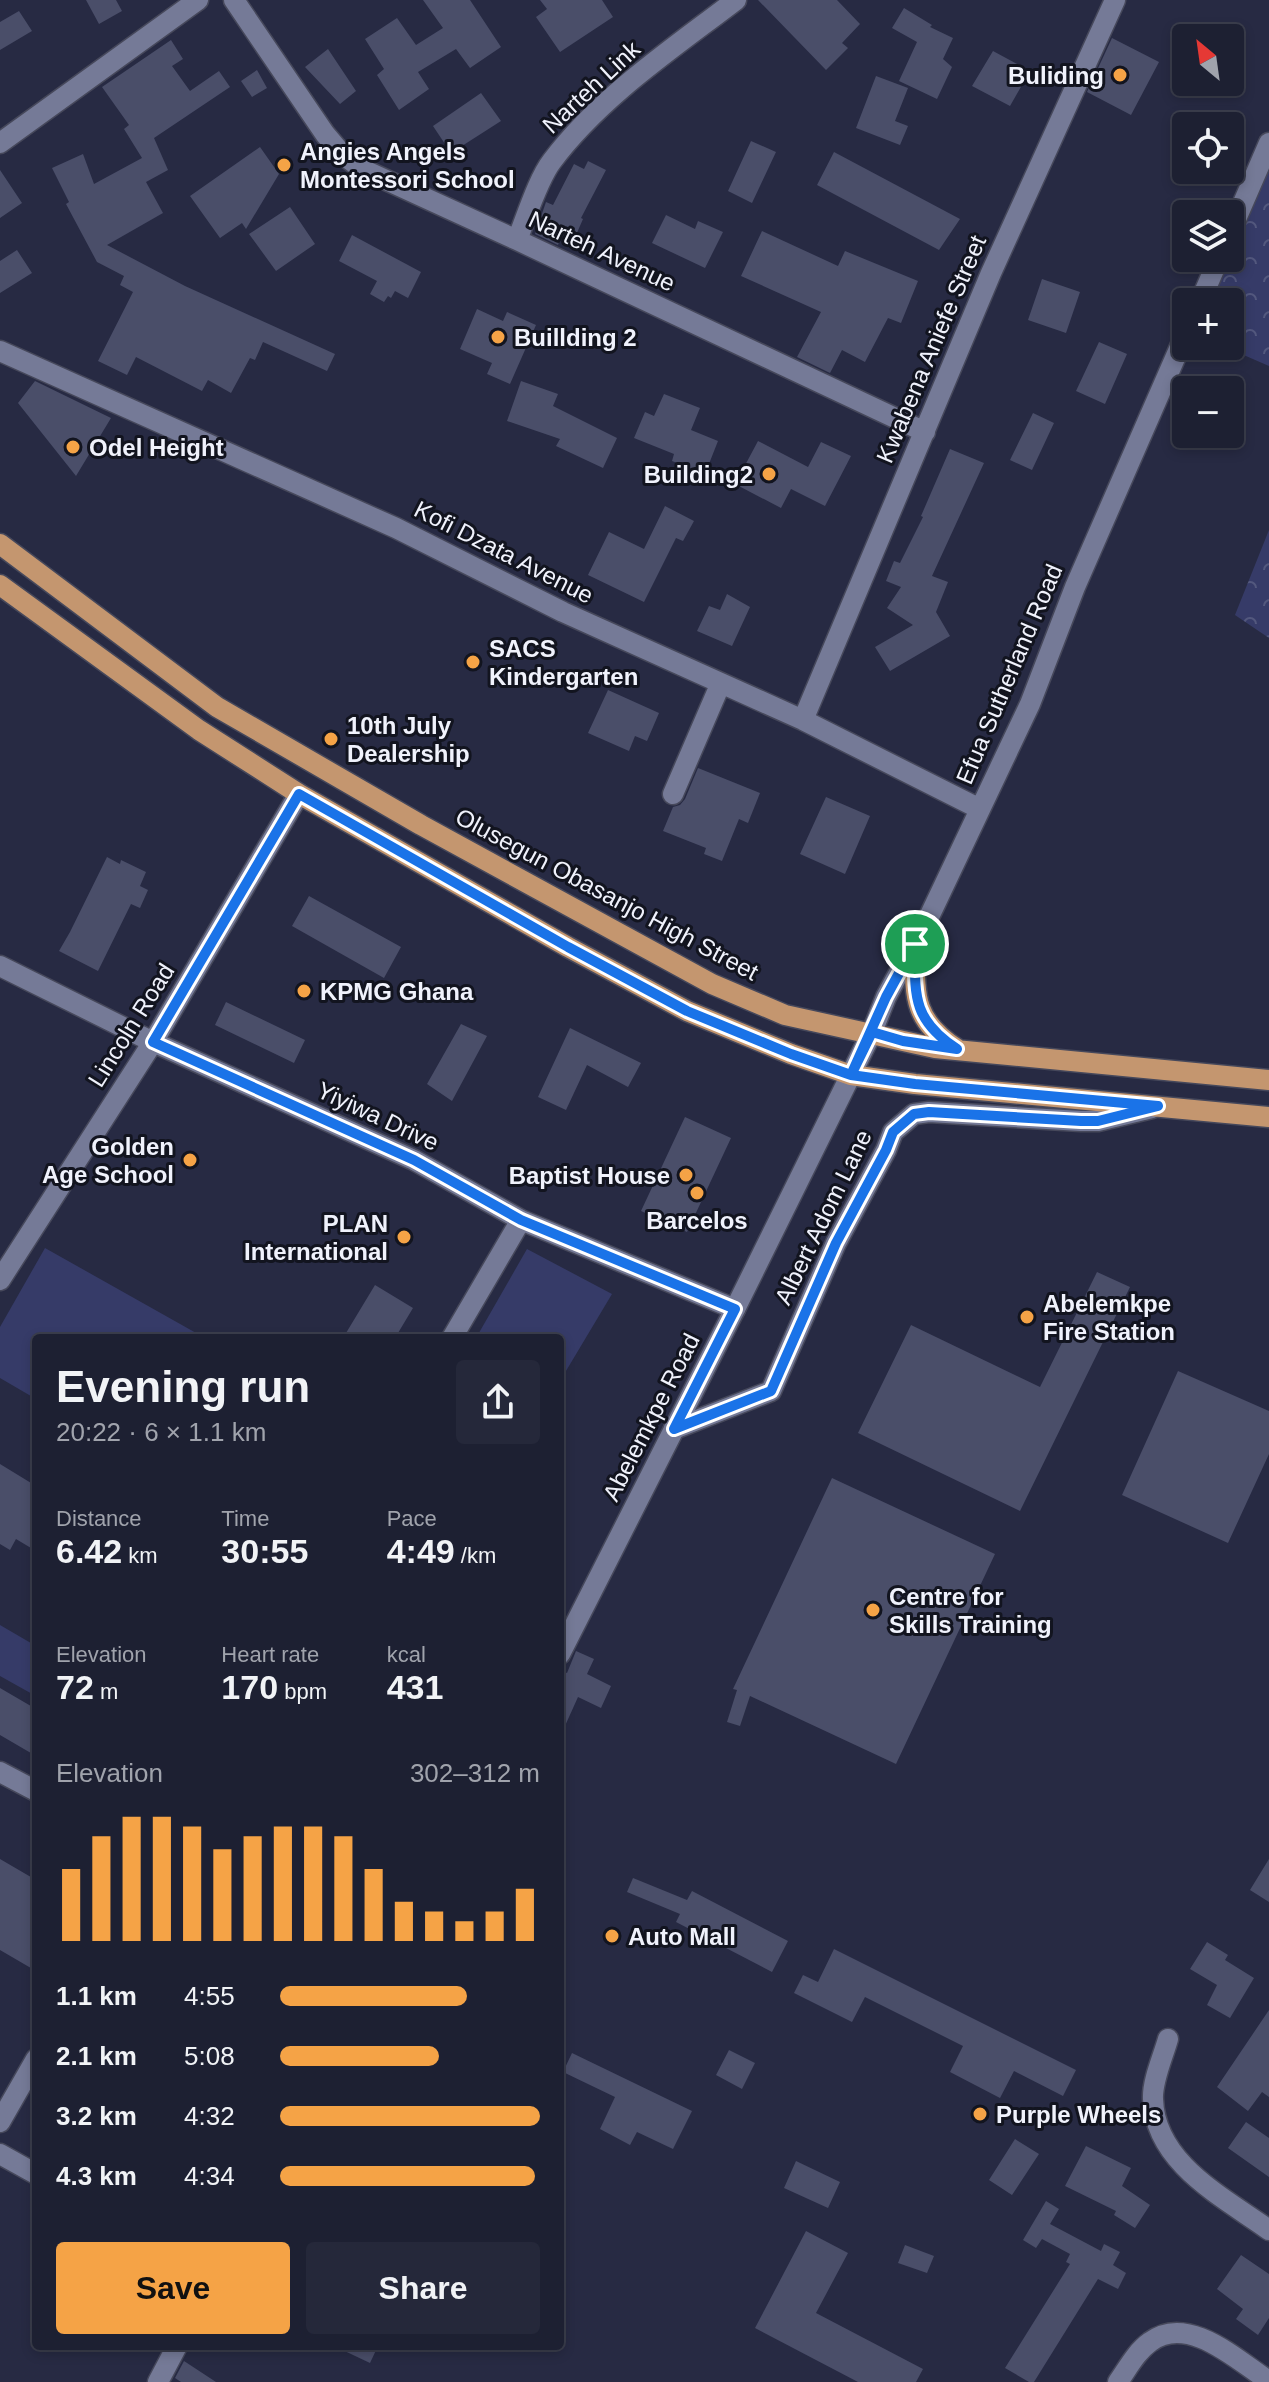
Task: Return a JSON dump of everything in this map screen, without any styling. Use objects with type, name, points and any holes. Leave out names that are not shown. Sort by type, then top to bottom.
[{"type":"main road","name":"Olusegun Obasanjo High Street","points":[[0,544],[217,707],[421,825],[712,984],[785,1015],[925,1046],[1269,1080]]},
{"type":"main road","points":[[0,585],[199,730],[299,794],[687,1011],[851,1075],[915,1084],[1269,1117]]},
{"type":"main road","points":[[915,944],[915,996],[937,1036],[957,1049]]},
{"type":"street","points":[[0,143],[198,0]]},
{"type":"street","name":"Narteh Avenue","points":[[234,0],[342,154],[362,169],[925,432]]},
{"type":"street","name":"Narteh Link","points":[[517,240],[550,163],[595,114],[652,64],[736,0]]},
{"type":"street","name":"Kwabena Aniefe Street","points":[[803,720],[1021,202],[1115,0]]},
{"type":"street","points":[[1244,201],[1269,143]]},
{"type":"street","name":"Kofi Dzata Avenue","points":[[0,351],[396,528],[563,612],[803,720],[980,809]]},
{"type":"street","name":"Efua Sutherland Road","points":[[851,1075],[1030,704],[1075,587],[1174,360]]},
{"type":"street","points":[[673,794],[720,685]]},
{"type":"street","name":"Lincoln Road","points":[[0,1280],[153,1042],[299,794]]},
{"type":"street","name":"Yiyiwa Drive","points":[[0,966],[153,1042],[414,1160],[521,1220],[735,1309]]},
{"type":"street","name":"Abelemkpe Road","points":[[564,1646],[851,1075]]},
{"type":"street","name":"Albert Adom Lane","points":[[674,1429],[771,1391],[836,1243],[893,1132],[914,1114],[929,1112],[1098,1121],[1158,1106]]},
{"type":"street","points":[[454,1334],[521,1220]]},
{"type":"street","points":[[0,1772],[32,1789]]},
{"type":"street","points":[[1168,2039],[1152,2096],[1157,2123],[1167,2146],[1191,2173],[1269,2230]]},
{"type":"street","points":[[0,2122],[32,2066]]},
{"type":"street","points":[[0,2154],[32,2172]]},
{"type":"street","points":[[1118,2382],[1137,2353],[1152,2340],[1184,2333],[1205,2339],[1269,2381]]},
{"type":"street","points":[[158,2382],[175,2350]]},
{"type":"green space","points":[[1269,168],[1269,366],[1244,355],[1244,288],[1217,288],[1224,272],[1244,272],[1244,226]]},
{"type":"green space","points":[[1269,530],[1269,638],[1235,615]]},
{"type":"green space","points":[[45,1248],[198,1334],[32,1334],[32,1397],[0,1378],[0,1327]]},
{"type":"green space","points":[[527,1249],[612,1294],[564,1374],[564,1334],[478,1334]]},
{"type":"green space","points":[[0,1625],[32,1644],[32,1694],[0,1676]]},
{"type":"building","points":[[86,0],[116,0],[122,11],[99,24]]},
{"type":"building","points":[[423,0],[470,0],[501,47],[470,68],[456,49],[418,72],[429,89],[399,110],[377,75],[384,69],[365,39],[397,18],[416,45],[443,28]]},
{"type":"building","points":[[540,0],[602,0],[613,17],[560,52],[536,17],[547,9]]},
{"type":"building","points":[[758,0],[837,0],[860,24],[842,43],[848,48],[826,70]]},
{"type":"building","points":[[904,8],[932,25],[930,27],[953,38],[943,59],[952,67],[937,99],[899,81],[917,42],[892,28]]},
{"type":"building","points":[[19,11],[32,31],[0,50],[0,22]]},
{"type":"building","name":"Buliding","points":[[1112,38],[1159,62],[1131,115],[1087,92]]},
{"type":"building","points":[[171,40],[183,59],[172,66],[190,91],[219,71],[230,87],[154,138],[168,170],[146,182],[163,213],[107,245],[185,286],[335,354],[327,371],[263,342],[255,360],[250,358],[231,393],[208,380],[202,391],[136,357],[127,375],[98,361],[133,292],[120,285],[124,276],[97,262],[66,204],[69,202],[52,168],[83,154],[94,184],[142,158],[124,129],[129,125],[102,87]]},
{"type":"building","points":[[328,49],[356,91],[340,104],[305,67]]},
{"type":"building","points":[[993,51],[1030,71],[1010,106],[972,86]]},
{"type":"building","points":[[257,70],[267,88],[252,97],[241,81]]},
{"type":"building","points":[[876,76],[908,88],[895,121],[908,126],[900,145],[856,128]]},
{"type":"building","points":[[481,93],[501,121],[451,153],[433,126]]},
{"type":"building","points":[[751,141],[776,152],[752,203],[728,191]]},
{"type":"building","points":[[260,147],[279,174],[246,229],[242,223],[220,238],[190,196]]},
{"type":"building","points":[[834,152],[960,219],[939,250],[817,185]]},
{"type":"building","points":[[588,161],[606,170],[581,218],[573,242],[561,236],[558,245],[535,234],[546,202],[553,205],[574,164],[584,169]]},
{"type":"building","points":[[0,170],[22,203],[0,218]]},
{"type":"building","points":[[290,207],[315,244],[276,271],[249,234]]},
{"type":"building","points":[[666,215],[695,229],[698,221],[723,232],[705,268],[652,243]]},
{"type":"building","points":[[762,231],[838,266],[845,251],[918,281],[901,323],[888,318],[865,362],[842,350],[830,373],[797,357],[821,312],[741,276]]},
{"type":"building","points":[[352,235],[421,272],[408,298],[395,291],[384,302],[370,294],[377,281],[339,261]]},
{"type":"building","points":[[17,250],[32,273],[0,293],[0,261]]},
{"type":"building","points":[[1042,279],[1080,292],[1066,333],[1028,320]]},
{"type":"building","name":"Buillding 2","points":[[477,309],[503,321],[507,312],[536,325],[510,384],[487,374],[492,363],[460,349]]},
{"type":"building","points":[[1099,342],[1127,354],[1105,404],[1076,391]]},
{"type":"building","name":"Odel Height","points":[[35,381],[111,418],[76,476],[18,403]]},
{"type":"building","points":[[521,381],[558,394],[553,406],[617,438],[603,468],[556,446],[560,439],[507,421]]},
{"type":"building","points":[[664,394],[700,408],[691,430],[718,441],[705,474],[672,461],[674,454],[634,438],[645,412],[654,416]]},
{"type":"building","points":[[1033,413],[1054,423],[1032,470],[1010,460]]},
{"type":"building","points":[[758,441],[808,467],[821,442],[851,456],[825,506],[791,489],[781,508],[735,484]]},
{"type":"building","points":[[950,449],[984,463],[932,576],[948,582],[936,612],[950,636],[890,671],[875,647],[913,625],[887,608],[901,587],[886,581],[894,561],[900,563],[923,517]]},
{"type":"building","points":[[665,506],[694,521],[683,541],[676,538],[644,602],[588,575],[609,532],[644,549]]},
{"type":"building","points":[[727,594],[750,607],[732,646],[697,631],[709,606],[720,610]]},
{"type":"building","points":[[608,690],[659,713],[647,741],[635,736],[629,751],[588,733]]},
{"type":"building","points":[[698,768],[760,793],[748,823],[739,819],[722,861],[704,854],[706,848],[663,831],[673,807],[685,799]]},
{"type":"building","points":[[826,797],[870,816],[845,874],[800,854]]},
{"type":"building","points":[[107,857],[146,872],[140,886],[148,890],[140,908],[131,904],[98,971],[59,951]]},
{"type":"building","points":[[309,896],[401,947],[384,978],[292,926]]},
{"type":"building","points":[[226,1002],[305,1040],[294,1063],[215,1025]]},
{"type":"building","points":[[461,1024],[487,1036],[452,1101],[427,1084]]},
{"type":"building","points":[[570,1028],[641,1063],[628,1087],[587,1065],[566,1110],[538,1097]]},
{"type":"building","name":"Baptist House","points":[[685,1117],[731,1138],[687,1232],[641,1211]]},
{"type":"building","points":[[1097,1272],[1130,1287],[1020,1511],[858,1433],[911,1325],[1040,1387]]},
{"type":"building","points":[[375,1285],[413,1308],[397,1334],[345,1334]]},
{"type":"building","points":[[1178,1371],[1269,1411],[1269,1454],[1228,1543],[1122,1495]]},
{"type":"building","points":[[0,1464],[32,1484],[32,1549],[16,1539],[10,1550],[0,1544]]},
{"type":"building","points":[[832,1478],[995,1554],[896,1764],[750,1696],[740,1726],[727,1722],[737,1690],[733,1689]]},
{"type":"building","points":[[576,1651],[594,1659],[587,1674],[611,1686],[601,1708],[578,1697],[564,1728],[564,1672],[567,1673]]},
{"type":"building","points":[[0,1688],[32,1707],[32,1754],[0,1735]]},
{"type":"building","points":[[0,1859],[32,1878],[32,1969],[0,1950]]},
{"type":"building","points":[[1269,1859],[1269,1902],[1250,1890]]},
{"type":"building","points":[[633,1878],[687,1900],[692,1891],[788,1941],[772,1972],[676,1922],[680,1914],[627,1892]]},
{"type":"building","points":[[1207,1942],[1228,1955],[1225,1960],[1254,1978],[1230,2018],[1207,2005],[1217,1985],[1190,1969]]},
{"type":"building","points":[[834,1949],[1076,2070],[1063,2096],[1014,2071],[1000,2098],[950,2072],[963,2046],[865,1997],[852,2022],[794,1993],[803,1975],[818,1982]]},
{"type":"building","points":[[1269,2010],[1269,2097],[1262,2092],[1248,2111],[1217,2087]]},
{"type":"building","points":[[729,2050],[755,2063],[742,2089],[716,2075]]},
{"type":"building","points":[[572,2053],[692,2111],[673,2149],[637,2132],[630,2145],[600,2129],[615,2097],[564,2070]]},
{"type":"building","points":[[1246,2122],[1269,2138],[1269,2177],[1228,2148]]},
{"type":"building","points":[[1015,2139],[1039,2154],[1012,2195],[989,2180]]},
{"type":"building","points":[[1086,2146],[1131,2168],[1122,2186],[1150,2205],[1135,2228],[1114,2215],[1116,2211],[1065,2186]]},
{"type":"building","points":[[796,2161],[840,2182],[828,2208],[784,2188]]},
{"type":"building","points":[[1046,2201],[1059,2209],[1050,2224],[1101,2251],[1104,2244],[1120,2252],[1113,2265],[1126,2273],[1118,2289],[1098,2279],[1034,2382],[1029,2382],[1005,2368],[1070,2264],[1066,2262],[1070,2254],[1042,2239],[1036,2248],[1023,2240]]},
{"type":"building","points":[[806,2231],[848,2253],[816,2313],[923,2369],[916,2382],[858,2382],[755,2328]]},
{"type":"building","points":[[905,2245],[934,2256],[927,2273],[898,2263]]},
{"type":"building","points":[[1241,2255],[1269,2274],[1269,2318],[1258,2335],[1236,2319],[1243,2309],[1217,2289]]},
{"type":"building","points":[[342,2350],[376,2350],[370,2363]]},
{"type":"building","points":[[184,2361],[216,2382],[181,2382],[175,2378]]},
{"type":"place","name":"Buliding","points":[[1120,75]]},
{"type":"place","name":"Angies Angels Montessori School","points":[[284,165]]},
{"type":"place","name":"Buillding 2","points":[[498,337]]},
{"type":"place","name":"Odel Height","points":[[73,447]]},
{"type":"place","name":"Building2","points":[[769,474]]},
{"type":"place","name":"SACS Kindergarten","points":[[473,662]]},
{"type":"place","name":"10th July Dealership","points":[[331,739]]},
{"type":"place","name":"KPMG Ghana","points":[[304,991]]},
{"type":"place","name":"Golden Age School","points":[[190,1160]]},
{"type":"place","name":"Baptist House","points":[[686,1175]]},
{"type":"place","name":"Barcelos","points":[[697,1193]]},
{"type":"place","name":"PLAN International","points":[[404,1237]]},
{"type":"place","name":"Abelemkpe Fire Station","points":[[1027,1317]]},
{"type":"place","name":"Centre for Skills Training","points":[[873,1610]]},
{"type":"place","name":"Auto Mall","points":[[612,1936]]},
{"type":"place","name":"Purple Wheels","points":[[980,2114]]},
{"type":"route","points":[[915,944],[886,997],[851,1075],[687,1011],[299,794],[153,1042],[414,1160],[521,1220],[735,1309],[674,1429],[771,1391],[836,1243],[899,1124],[914,1114],[929,1112],[1098,1121],[1158,1106],[915,1084],[851,1075],[872,1032],[935,1048],[957,1049],[937,1036],[915,996],[915,944]]}]
